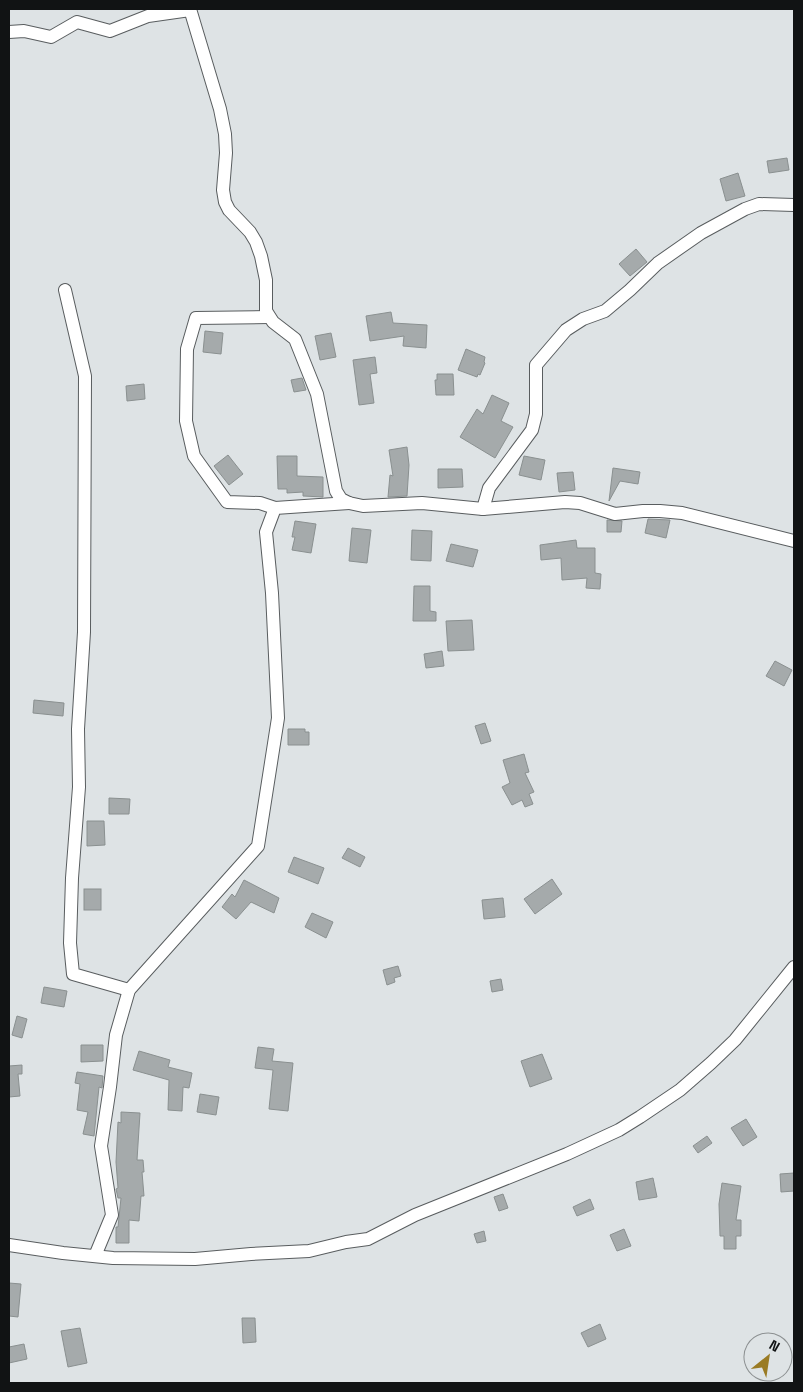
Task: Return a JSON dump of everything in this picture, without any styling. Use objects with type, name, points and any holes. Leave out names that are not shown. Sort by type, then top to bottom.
[{"type":"street","points":[[9,32],[24,31],[51,37],[77,22],[110,31],[148,16],[190,10],[220,109],[225,134],[226,153],[223,190],[225,202],[229,210],[250,232],[256,242],[266,280],[266,306],[269,317],[295,339],[300,349],[317,394],[336,491],[341,499],[349,504]]},
{"type":"street","points":[[483,509],[489,488],[532,430],[536,414],[536,365],[566,330],[583,319],[605,311],[658,263],[701,233],[745,209],[759,204],[794,205]]},
{"type":"street","points":[[65,290],[85,376],[84,632],[78,728],[79,787],[72,878],[70,943],[73,974],[129,990]]},
{"type":"street","points":[[269,317],[196,318],[187,349],[186,421],[194,456],[227,502],[260,503],[275,508],[422,503],[483,509],[580,502],[615,514],[643,510],[682,513],[794,540]]},
{"type":"street","points":[[95,1256],[112,1215],[101,1146],[116,1035],[129,990],[258,846],[278,718],[266,532],[275,508]]},
{"type":"street","points":[[9,1245],[95,1256],[195,1259],[310,1251],[346,1242],[368,1239],[415,1215],[567,1154],[619,1130],[640,1117],[680,1090],[717,1057],[741,1032],[794,967]]},
{"type":"building","points":[[787,158],[789,170],[769,173],[767,161]]},
{"type":"building","points":[[738,173],[745,196],[726,201],[720,179]]},
{"type":"building","points":[[636,249],[647,262],[630,276],[619,264]]},
{"type":"building","points":[[391,312],[393,323],[427,325],[426,348],[403,346],[404,336],[370,341],[366,316]]},
{"type":"building","points":[[205,331],[223,333],[221,354],[203,352]]},
{"type":"building","points":[[331,333],[336,357],[320,360],[315,336]]},
{"type":"building","points":[[466,349],[485,357],[485,363],[480,375],[478,374],[477,377],[458,370]]},
{"type":"building","points":[[375,357],[377,373],[370,374],[374,403],[359,405],[353,360]]},
{"type":"building","points":[[437,374],[453,374],[454,395],[436,395],[435,380],[437,380]]},
{"type":"building","points":[[302,378],[306,390],[294,392],[291,380]]},
{"type":"building","points":[[144,384],[145,399],[127,401],[126,386]]},
{"type":"building","points":[[492,395],[509,403],[501,421],[513,427],[495,458],[460,437],[477,409],[483,414]]},
{"type":"building","points":[[407,447],[409,465],[407,496],[388,497],[390,475],[393,476],[389,450]]},
{"type":"building","points":[[228,455],[243,474],[229,485],[214,466]]},
{"type":"building","points":[[277,456],[297,456],[297,476],[323,477],[323,497],[303,496],[303,492],[287,493],[287,489],[278,489]]},
{"type":"building","points":[[524,456],[545,460],[541,480],[519,475]]},
{"type":"building","points":[[613,468],[640,472],[638,484],[620,481],[609,501]]},
{"type":"building","points":[[438,469],[462,469],[463,487],[438,488]]},
{"type":"building","points":[[573,472],[575,490],[559,492],[557,473]]},
{"type":"building","points":[[648,519],[670,520],[666,538],[645,533]]},
{"type":"building","points":[[607,520],[622,521],[621,532],[607,532]]},
{"type":"building","points":[[295,521],[316,524],[311,553],[292,550],[295,537],[292,537]]},
{"type":"building","points":[[352,528],[371,530],[367,563],[349,561]]},
{"type":"building","points":[[412,530],[432,531],[431,561],[411,560]]},
{"type":"building","points":[[576,540],[577,548],[595,548],[595,573],[601,574],[600,589],[586,588],[587,578],[562,580],[561,558],[541,560],[540,545]]},
{"type":"building","points":[[451,544],[478,550],[473,567],[446,561]]},
{"type":"building","points":[[414,586],[430,586],[430,611],[436,612],[436,621],[413,621]]},
{"type":"building","points":[[472,620],[474,650],[448,651],[446,621]]},
{"type":"building","points":[[442,651],[444,666],[426,668],[424,654]]},
{"type":"building","points":[[775,661],[792,670],[784,686],[766,676]]},
{"type":"building","points":[[34,700],[64,703],[63,716],[33,713]]},
{"type":"building","points":[[485,723],[491,741],[481,744],[475,726]]},
{"type":"building","points":[[288,729],[305,729],[305,732],[309,732],[309,745],[288,745]]},
{"type":"building","points":[[524,754],[529,772],[525,773],[534,792],[529,794],[533,804],[525,807],[522,800],[512,805],[502,787],[510,783],[503,760]]},
{"type":"building","points":[[109,798],[130,799],[129,814],[109,814]]},
{"type":"building","points":[[87,821],[104,821],[105,845],[87,846]]},
{"type":"building","points":[[348,848],[365,857],[360,867],[342,858]]},
{"type":"building","points":[[294,857],[324,868],[318,884],[288,872]]},
{"type":"building","points":[[552,879],[562,894],[535,914],[524,899]]},
{"type":"building","points":[[244,880],[279,898],[274,913],[251,902],[236,919],[222,907],[232,894],[235,897]]},
{"type":"building","points":[[84,889],[101,889],[101,910],[84,910]]},
{"type":"building","points":[[503,898],[505,917],[484,919],[482,900]]},
{"type":"building","points":[[312,913],[333,922],[326,938],[305,927]]},
{"type":"building","points":[[398,966],[401,976],[394,978],[395,982],[387,985],[383,970]]},
{"type":"building","points":[[501,979],[503,990],[492,992],[490,981]]},
{"type":"building","points":[[44,987],[67,991],[64,1007],[41,1003]]},
{"type":"building","points":[[17,1016],[27,1019],[22,1038],[12,1035]]},
{"type":"building","points":[[81,1045],[103,1045],[103,1061],[81,1062]]},
{"type":"building","points":[[258,1047],[274,1049],[272,1061],[293,1063],[288,1111],[269,1109],[273,1070],[255,1068]]},
{"type":"building","points":[[139,1051],[170,1060],[168,1067],[192,1073],[189,1088],[183,1087],[182,1111],[168,1110],[169,1080],[133,1070]]},
{"type":"building","points":[[542,1054],[552,1079],[530,1087],[521,1061]]},
{"type":"building","points":[[22,1065],[22,1074],[18,1074],[20,1096],[9,1097],[9,1066]]},
{"type":"building","points":[[77,1072],[103,1076],[102,1088],[99,1087],[94,1136],[83,1134],[88,1112],[77,1110],[80,1084],[75,1083]]},
{"type":"building","points":[[200,1094],[219,1097],[216,1115],[197,1112]]},
{"type":"building","points":[[121,1112],[140,1113],[137,1160],[143,1160],[144,1172],[142,1172],[144,1196],[141,1196],[139,1221],[129,1220],[129,1243],[116,1243],[116,1227],[118,1227],[121,1198],[118,1198],[116,1189],[118,1188],[116,1162],[118,1122],[121,1123]]},
{"type":"building","points":[[746,1119],[757,1137],[743,1146],[731,1128]]},
{"type":"building","points":[[707,1136],[712,1143],[698,1153],[693,1146]]},
{"type":"building","points":[[794,1173],[794,1191],[781,1192],[780,1174]]},
{"type":"building","points":[[653,1178],[657,1197],[639,1200],[636,1182]]},
{"type":"building","points":[[722,1183],[741,1186],[736,1220],[741,1220],[741,1236],[736,1236],[736,1249],[724,1249],[724,1236],[720,1236],[719,1204]]},
{"type":"building","points":[[503,1194],[508,1208],[499,1211],[494,1197]]},
{"type":"building","points":[[590,1199],[594,1209],[577,1216],[573,1207]]},
{"type":"building","points":[[624,1229],[631,1246],[617,1251],[610,1235]]},
{"type":"building","points":[[484,1231],[486,1241],[477,1243],[474,1234]]},
{"type":"building","points":[[9,1283],[21,1284],[18,1317],[9,1316]]},
{"type":"building","points":[[242,1318],[255,1318],[256,1342],[243,1343]]},
{"type":"building","points":[[600,1324],[606,1339],[588,1347],[581,1333]]},
{"type":"building","points":[[80,1328],[87,1363],[68,1367],[61,1331]]},
{"type":"building","points":[[24,1344],[27,1359],[9,1363],[9,1347]]}]
